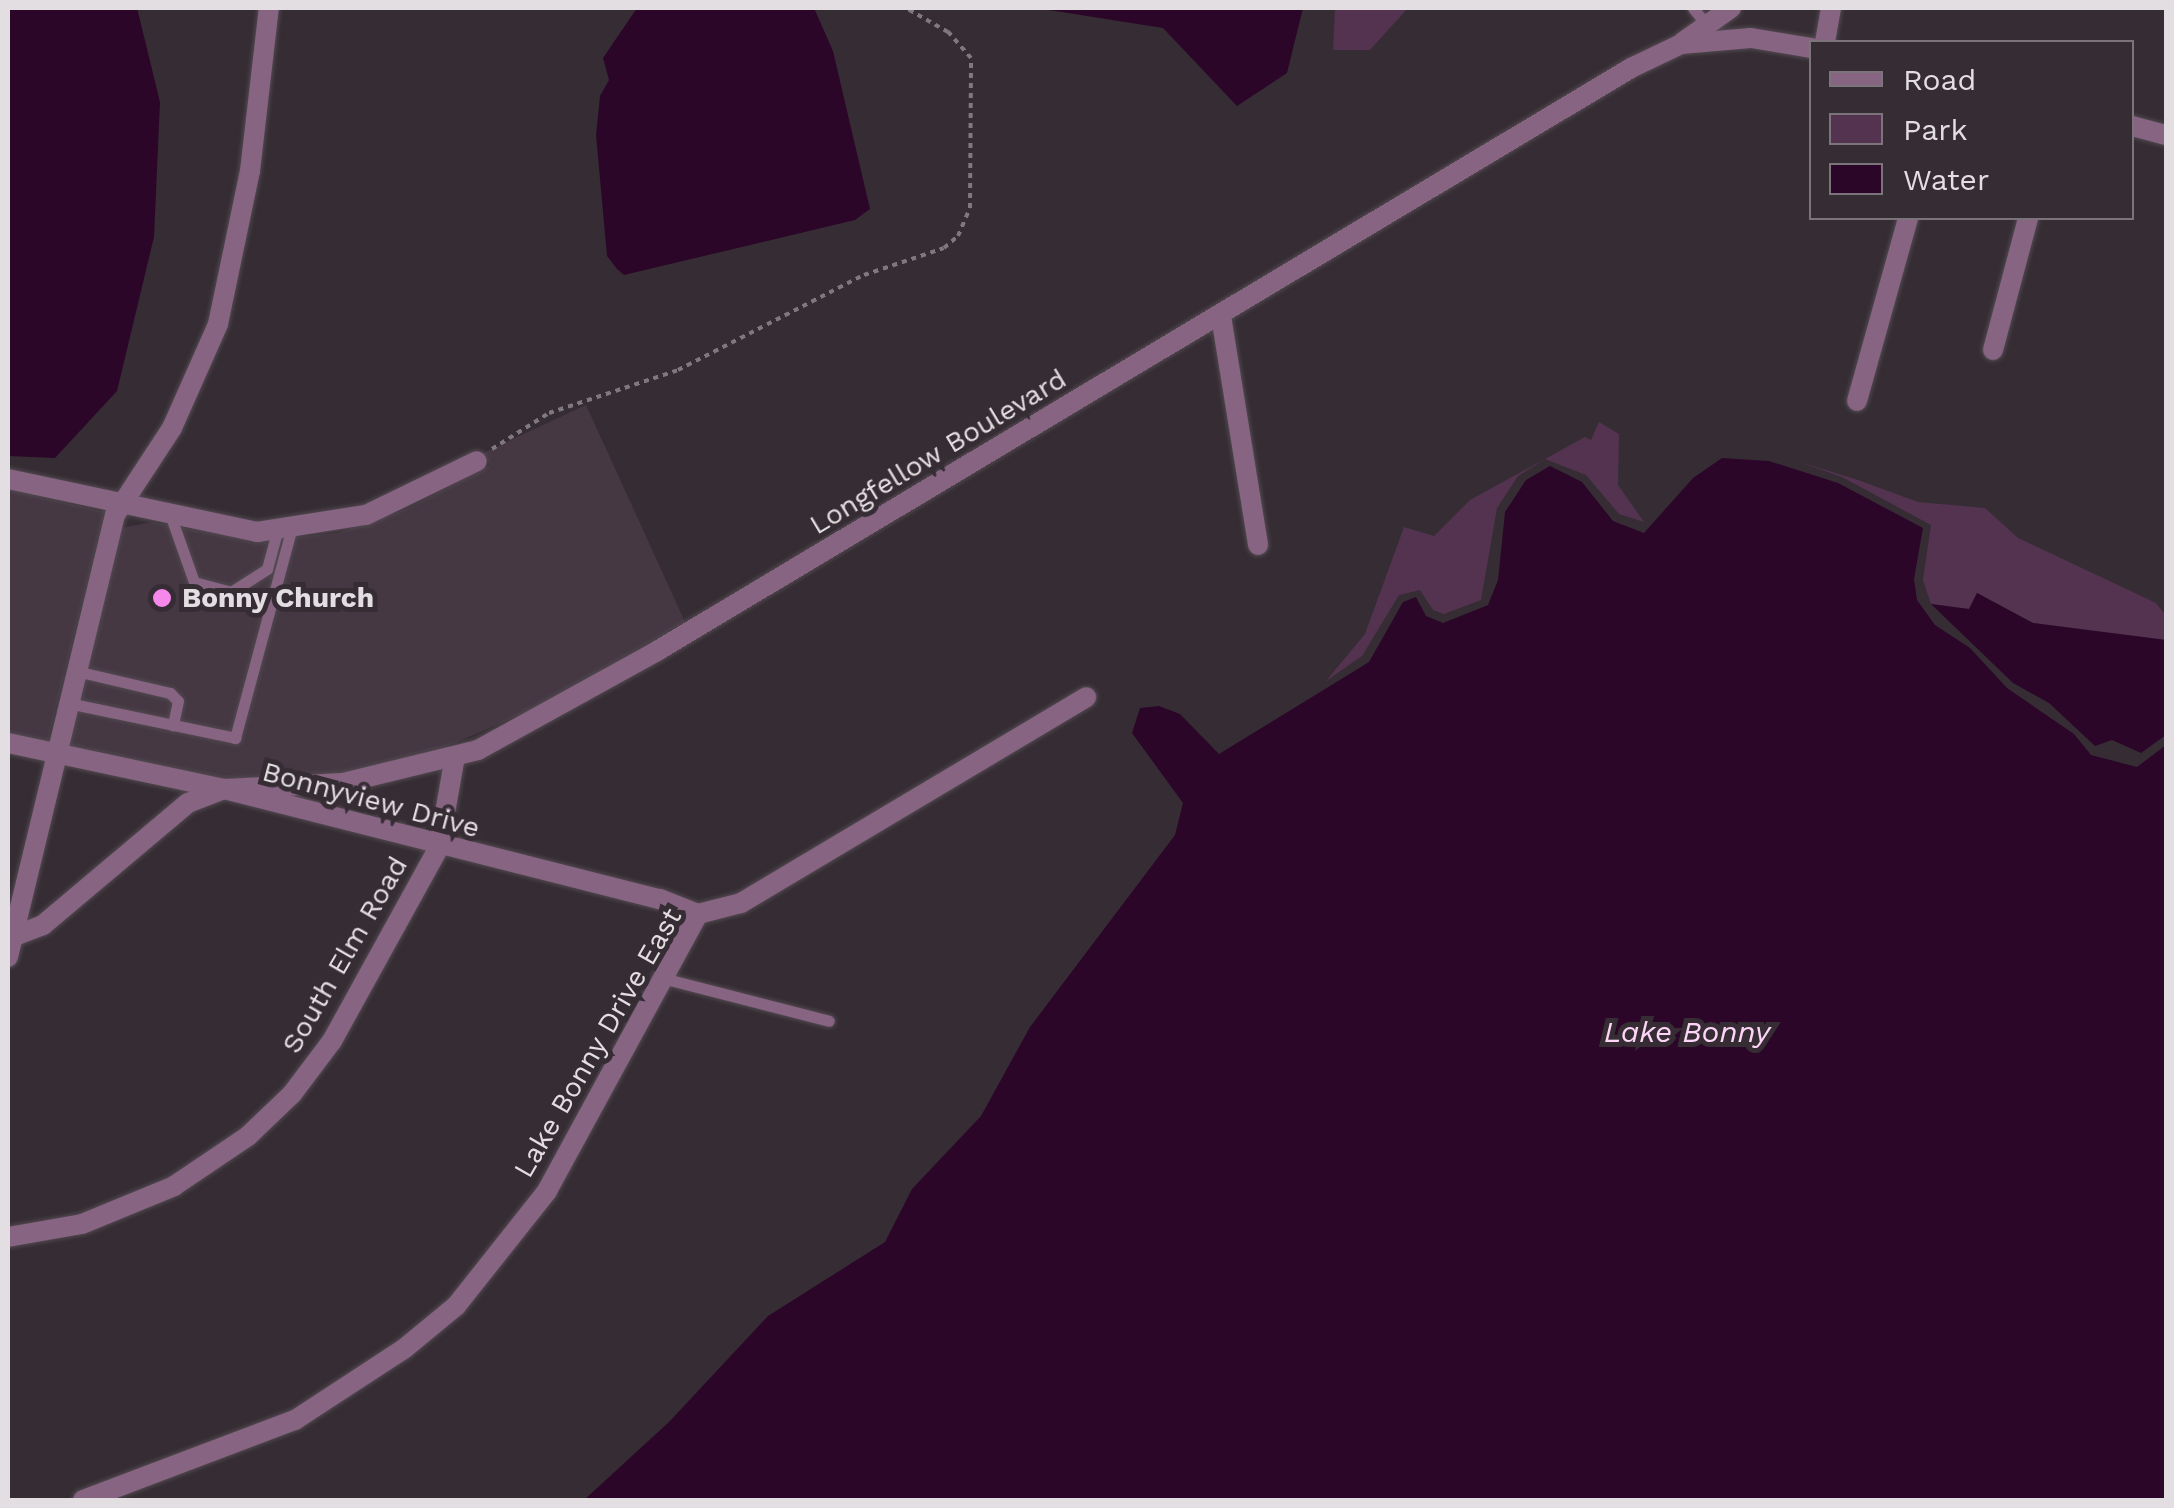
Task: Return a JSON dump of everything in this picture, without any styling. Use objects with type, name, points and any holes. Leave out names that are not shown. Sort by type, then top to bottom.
[{"type":"street","points":[[10,947],[115,515],[128,503],[172,428],[218,324],[248,190],[269,8]]},
{"type":"street","points":[[1681,44],[1699,16],[1731,8]]},
{"type":"street","points":[[1825,40],[1831,8]]},
{"type":"street","name":"Longfellow Boulevard","points":[[8,743],[224,789],[343,783],[455,756],[624,670],[1221,316],[1490,150],[1681,44],[1751,38],[1809,48]]},
{"type":"street","points":[[2134,127],[2166,135]]},
{"type":"street","points":[[1857,401],[1907,220]]},
{"type":"street","points":[[1993,350],[2027,220]]},
{"type":"street","points":[[1221,316],[1258,546]]},
{"type":"street","points":[[8,479],[128,503],[171,517],[284,531],[366,515],[477,462]]},
{"type":"street","name":"Lake Bonny Drive East","points":[[82,1500],[295,1420],[346,1390],[456,1306],[548,1191],[698,914],[741,904],[1086,698]]},
{"type":"street","name":"South Elm Road","points":[[8,1236],[123,1210],[212,1164],[292,1094],[332,1041],[439,847],[455,756]]},
{"type":"street","name":"Bonnyview Drive","points":[[10,947],[43,925],[188,803],[224,789],[439,847],[660,898],[698,914]]},
{"type":"lane","points":[[171,517],[194,582],[231,592],[267,570],[284,531]]},
{"type":"lane","points":[[68,703],[235,738],[284,531]]},
{"type":"lane","points":[[76,671],[170,693],[178,700],[173,725]]},
{"type":"lane","points":[[666,979],[829,1021]]},
{"type":"path","points":[[477,462],[549,413],[678,370],[864,275],[944,248],[958,236],[970,208],[971,58],[948,32],[906,8]]},
{"type":"shaded area","points":[[586,405],[685,622],[533,709],[427,755],[341,774],[224,779],[67,748],[122,528],[152,522],[257,541],[338,533],[409,508],[490,465],[483,453]]},
{"type":"shaded area","points":[[8,489],[105,512],[47,744],[8,734]]},
{"type":"green space","points":[[1335,8],[1408,8],[1370,50],[1333,50]]},
{"type":"green space","points":[[1599,422],[1619,434],[1618,485],[1644,522],[1619,514],[1586,475],[1545,459],[1518,476],[1497,508],[1481,600],[1444,614],[1433,610],[1420,590],[1399,595],[1362,656],[1326,681],[1365,634],[1404,527],[1434,536],[1470,500],[1585,437],[1591,440]]},
{"type":"green space","points":[[1796,461],[1918,502],[1985,508],[2018,538],[2156,603],[2166,616],[2166,640],[2033,623],[1977,593],[1969,609],[1931,604],[1923,580],[1931,525],[1842,477]]},
{"type":"water","points":[[8,8],[137,8],[160,102],[154,237],[117,391],[55,458],[8,456]]},
{"type":"water","points":[[637,8],[814,8],[833,51],[870,209],[855,220],[624,275],[617,269],[607,256],[596,135],[600,96],[609,80],[603,58]]},
{"type":"water","points":[[1036,8],[1303,8],[1287,73],[1237,106],[1163,28]]},
{"type":"water","name":"Lake Bonny","points":[[1722,458],[1769,461],[1838,483],[1923,528],[1914,579],[1917,600],[1935,625],[1970,648],[2007,688],[2074,734],[2091,755],[2137,767],[2166,745],[2166,1500],[584,1500],[669,1422],[768,1316],[885,1242],[912,1189],[981,1116],[1030,1027],[1175,835],[1183,803],[1132,733],[1140,708],[1159,706],[1180,714],[1219,754],[1369,662],[1403,602],[1416,597],[1426,616],[1443,623],[1488,605],[1498,580],[1505,512],[1526,480],[1550,466],[1582,482],[1613,521],[1644,533],[1693,478]]},
{"type":"water","points":[[1977,593],[2033,623],[2166,640],[2166,735],[2141,753],[2112,740],[2095,746],[2049,703],[2013,683],[1931,604],[1969,609]]},
{"type":"place","name":"Bonny Church","points":[[162,598]]}]
